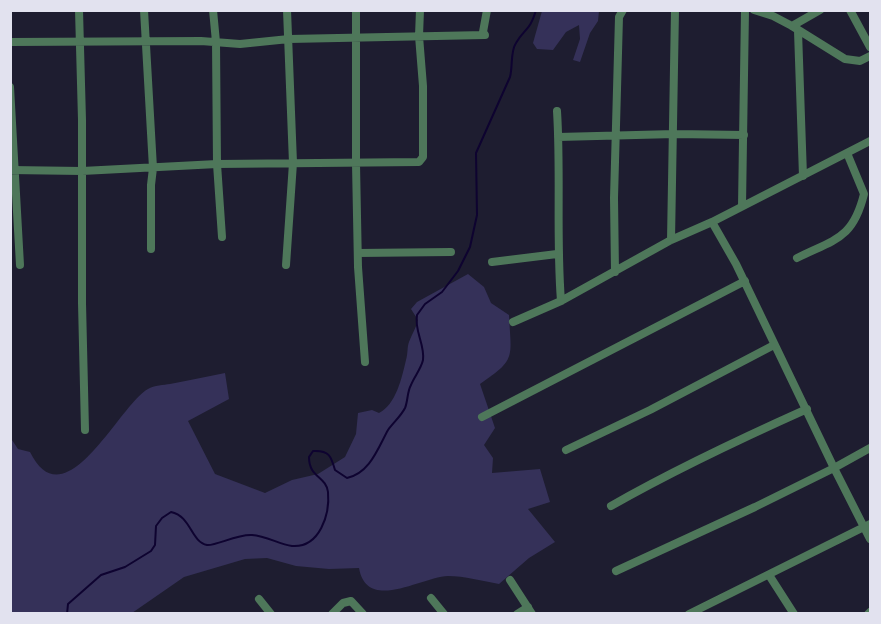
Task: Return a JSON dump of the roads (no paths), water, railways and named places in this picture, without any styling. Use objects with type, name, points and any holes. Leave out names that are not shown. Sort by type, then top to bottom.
[{"type":"street","points":[[79,10],[85,430]]},
{"type":"street","points":[[144,10],[153,168],[151,249]]},
{"type":"street","points":[[213,10],[216,42],[217,164],[222,237]]},
{"type":"street","points":[[286,265],[293,163],[287,10]]},
{"type":"street","points":[[356,10],[358,254],[365,362]]},
{"type":"street","points":[[13,170],[82,171],[217,164],[408,164],[422,161],[423,86],[419,36],[420,10]]},
{"type":"street","points":[[10,42],[144,40],[240,44],[289,39],[485,35],[483,32],[487,10]]},
{"type":"street","points":[[615,272],[615,135],[619,17],[623,10]]},
{"type":"street","points":[[672,240],[675,10]]},
{"type":"street","points":[[742,206],[745,10]]},
{"type":"street","points":[[754,10],[773,16],[850,61],[860,61],[870,56]]},
{"type":"street","points":[[795,28],[820,10]]},
{"type":"street","points":[[850,10],[870,47]]},
{"type":"street","points":[[795,28],[802,176]]},
{"type":"street","points":[[10,87],[20,265]]},
{"type":"street","points":[[557,111],[557,254],[561,301]]},
{"type":"street","points":[[558,137],[744,135]]},
{"type":"street","points":[[513,322],[561,301],[672,240],[870,142]]},
{"type":"street","points":[[797,258],[842,235],[855,221],[864,194],[847,153]]},
{"type":"street","points":[[712,222],[745,281],[834,468],[868,526],[870,539]]},
{"type":"street","points":[[358,254],[451,252]]},
{"type":"street","points":[[492,262],[557,254]]},
{"type":"street","points":[[482,417],[745,281]]},
{"type":"street","points":[[566,450],[650,410],[774,345]]},
{"type":"street","points":[[611,506],[729,444],[807,409]]},
{"type":"street","points":[[616,571],[755,507],[870,448]]},
{"type":"street","points":[[689,614],[703,611],[868,526]]},
{"type":"street","points":[[769,575],[794,614]]},
{"type":"street","points":[[510,580],[530,610],[517,614]]},
{"type":"street","points":[[431,598],[444,614]]},
{"type":"street","points":[[259,599],[271,614]]},
{"type":"street","points":[[332,614],[343,603],[351,601],[363,614]]},
{"type":"waterway","points":[[67,614],[68,604],[101,575],[125,567],[151,551],[155,545],[156,526],[171,512],[183,518],[197,539],[207,545],[252,535],[292,546],[310,542],[316,536],[325,519],[328,492],[327,487],[314,473],[309,457],[313,451],[326,453],[335,470],[347,478],[355,475],[362,471],[372,459],[388,430],[405,408],[410,388],[423,360],[417,315],[425,304],[442,292],[458,271],[470,247],[477,215],[476,153],[510,77],[514,47],[529,26],[536,10]]}]
